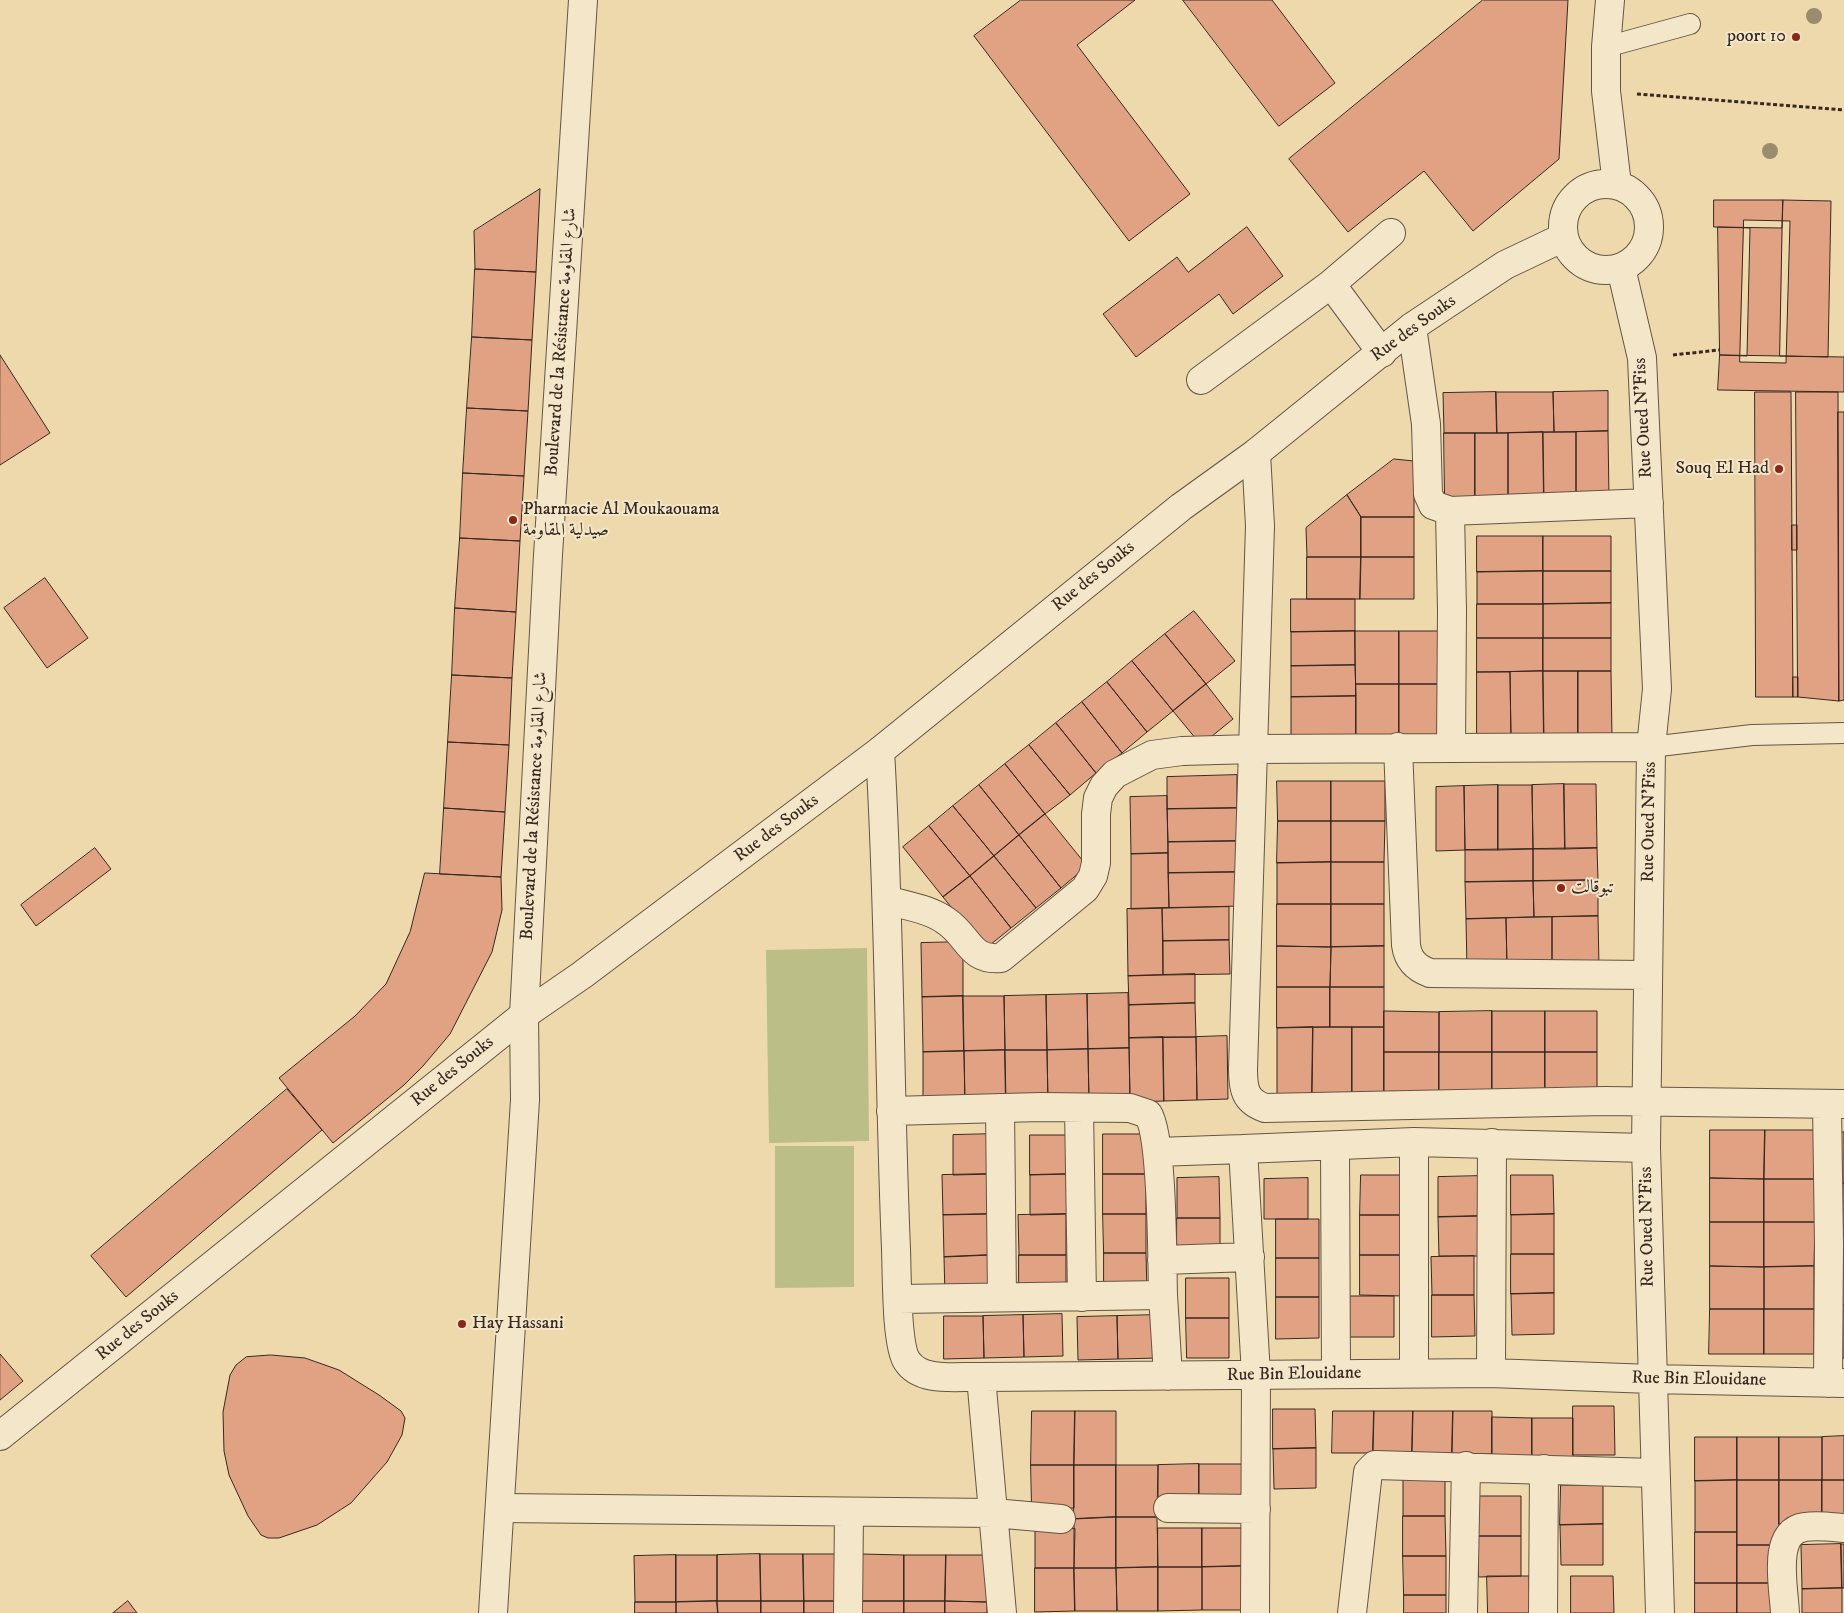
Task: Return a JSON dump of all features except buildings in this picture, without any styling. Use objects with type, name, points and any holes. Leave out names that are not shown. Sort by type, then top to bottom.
[{"type":"street","name":"Boulevard de la Résistance شارع المقاومة","points":[[493,1613],[525,1100],[524,1015],[548,555],[583,0]]},
{"type":"street","points":[[1610,0],[1606,47],[1606,92],[1617,185]]},
{"type":"street","points":[[1603,184],[1617,185],[1629,191],[1640,200],[1646,213],[1649,227],[1646,244],[1636,258],[1620,268],[1603,271],[1586,265],[1572,254],[1564,237],[1564,219],[1571,202],[1585,190],[1603,184]]},
{"type":"street","points":[[1201,380],[1331,284],[1391,233]]},
{"type":"street","name":"Rue des Souks","points":[[0,1436],[524,1015],[582,975],[880,751],[1181,508],[1256,453],[1412,327],[1505,266],[1564,237]]},
{"type":"street","name":"Rue Oued N'Fiss","points":[[1620,268],[1642,358],[1657,689],[1651,747],[1646,1148],[1651,1379],[1660,1613]]},
{"type":"street","points":[[1331,284],[1382,352]]},
{"type":"street","points":[[1412,327],[1426,424],[1428,494],[1433,505],[1450,511],[1649,503]]},
{"type":"street","points":[[1256,453],[1260,526],[1243,1069],[1244,1089],[1248,1099],[1265,1108],[1605,1101],[1835,1104],[1836,1383]]},
{"type":"street","points":[[1450,511],[1452,611],[1451,747]]},
{"type":"street","points":[[1398,747],[1406,945],[1410,959],[1419,969],[1430,973],[1647,975]]},
{"type":"street","points":[[887,900],[946,920],[960,932],[973,950],[981,956],[988,959],[1001,958],[1085,889],[1093,876],[1096,863],[1098,798],[1104,786],[1115,774],[1152,755],[1182,751],[1254,749],[1651,747]]},
{"type":"street","name":"Rue Bin Elouidane","points":[[880,751],[887,900],[899,1299],[902,1352],[915,1370],[926,1375],[981,1377],[1490,1373],[1836,1383]]},
{"type":"street","points":[[1000,1108],[1002,1297]]},
{"type":"street","points":[[892,1111],[1000,1108],[1130,1108],[1143,1111],[1151,1119],[1157,1152],[1168,1376]]},
{"type":"street","points":[[1079,1108],[1082,1297]]},
{"type":"street","points":[[1157,1152],[1414,1142],[1646,1148]]},
{"type":"street","points":[[1414,1142],[1414,1373]]},
{"type":"street","points":[[1490,1373],[1492,1143]]},
{"type":"street","points":[[1335,1146],[1336,1374]]},
{"type":"street","points":[[1243,1149],[1256,1375],[1256,1613]]},
{"type":"street","points":[[1162,1260],[1250,1257]]},
{"type":"street","points":[[899,1299],[1164,1295]]},
{"type":"street","points":[[981,1377],[1002,1613]]},
{"type":"street","points":[[1352,1613],[1370,1467],[1375,1465],[1466,1466],[1655,1473]]},
{"type":"street","points":[[1463,1613],[1466,1466]]},
{"type":"street","points":[[1543,1613],[1544,1469]]},
{"type":"street","points":[[500,1508],[994,1513],[1061,1519]]},
{"type":"street","points":[[1168,1508],[1256,1509]]},
{"type":"street","points":[[848,1613],[849,1513]]},
{"type":"street","points":[[1785,1613],[1782,1549],[1786,1537],[1795,1530],[1805,1527],[1844,1528]]},
{"type":"lane","points":[[1606,47],[1690,24]]},
{"type":"lane","points":[[1651,747],[1752,734],[1844,733]]},
{"type":"path","points":[[1606,92],[1844,110]]},
{"type":"path","points":[[1642,358],[1719,350]]},
{"type":"green space","points":[[867,948],[869,1141],[769,1143],[766,950]]},
{"type":"green space","points":[[775,1146],[854,1146],[854,1287],[775,1288]]},
{"type":"place","name":"poort 10","points":[[1796,37]]},
{"type":"place","name":"Souq El Had","points":[[1779,469]]},
{"type":"place","name":"Pharmacie Al Moukaouama صيدلية المقاومة","points":[[513,520]]},
{"type":"place","name":"تبوقالت","points":[[1561,888]]},
{"type":"place","name":"Hay Hassani","points":[[462,1324]]}]
